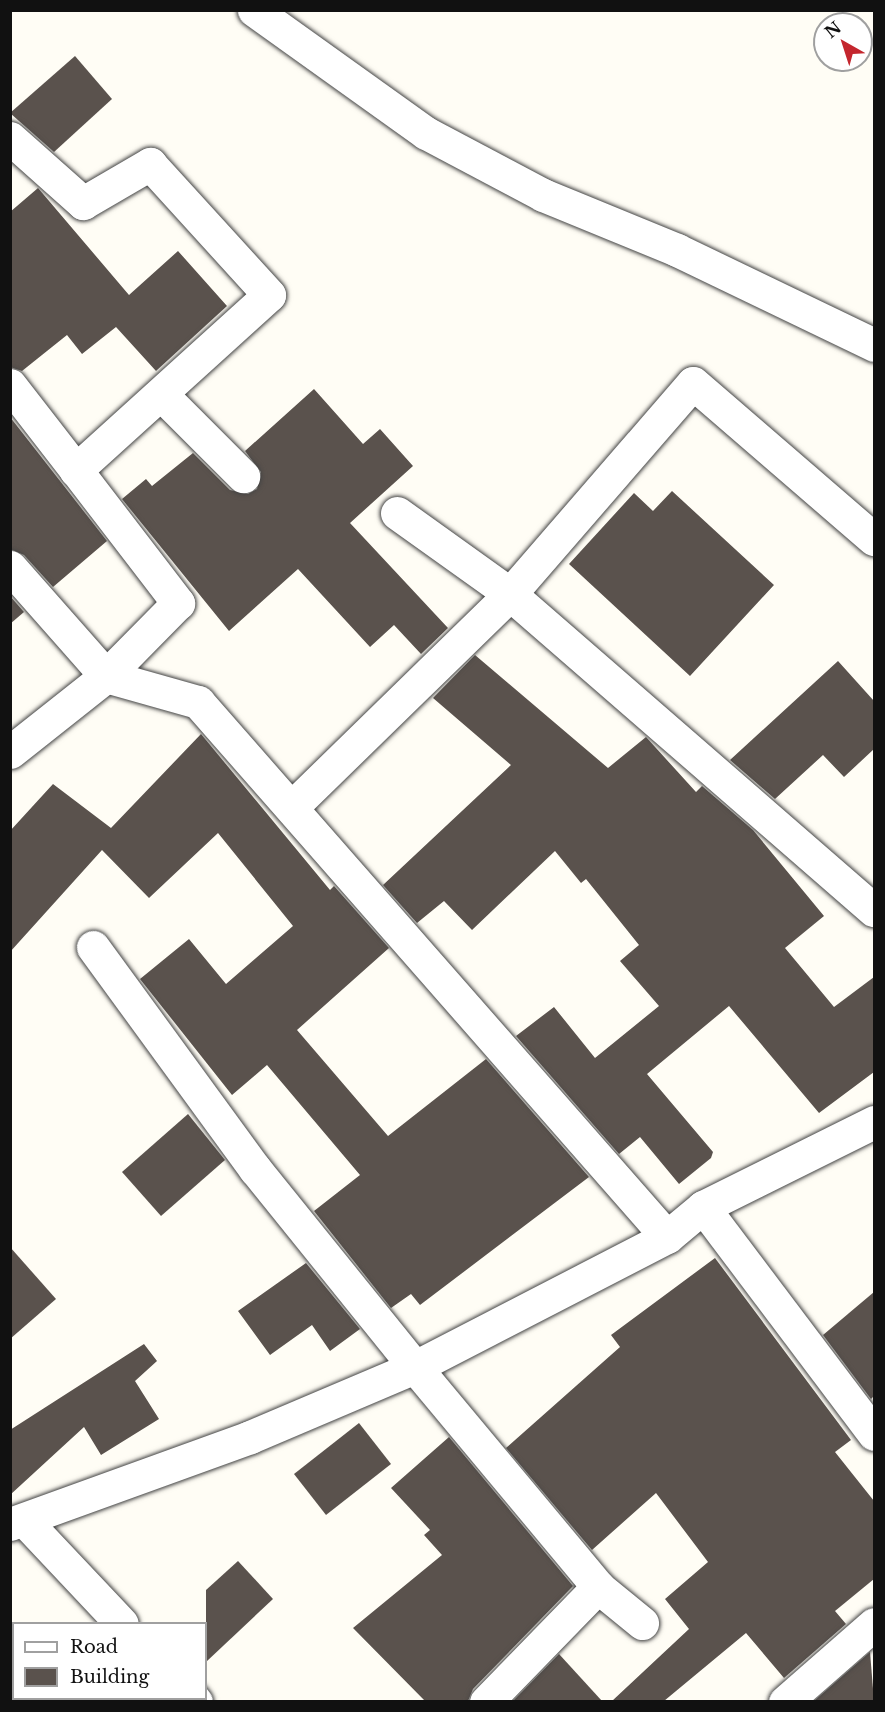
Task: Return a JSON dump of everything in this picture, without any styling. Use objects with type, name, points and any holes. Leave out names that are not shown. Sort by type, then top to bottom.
[{"type":"street","points":[[254,10],[436,138],[543,195],[677,250],[874,345]]},
{"type":"street","points":[[10,138],[83,203],[150,164],[269,295],[162,395],[76,470]]},
{"type":"street","points":[[293,806],[510,594],[693,383],[874,539]]},
{"type":"street","points":[[10,385],[178,603],[106,676],[10,752]]},
{"type":"street","points":[[162,395],[243,476]]},
{"type":"street","points":[[397,513],[510,594],[874,910]]},
{"type":"street","points":[[10,567],[106,676],[198,702],[293,806],[667,1237]]},
{"type":"street","points":[[93,947],[255,1169],[415,1367],[598,1587],[642,1623]]},
{"type":"street","points":[[121,1622],[18,1523],[250,1437],[415,1367],[667,1237],[703,1207],[874,1122]]},
{"type":"street","points":[[703,1207],[874,1434]]},
{"type":"street","points":[[486,1701],[598,1587]]},
{"type":"street","points":[[785,1701],[874,1624]]},
{"type":"building","points":[[75,56],[112,99],[54,152],[10,113]]},
{"type":"building","points":[[38,188],[129,295],[178,251],[227,306],[156,371],[116,327],[82,354],[67,335],[22,371],[10,367],[10,212]]},
{"type":"building","points":[[314,389],[363,444],[380,429],[413,466],[350,523],[448,628],[421,654],[394,625],[370,647],[298,569],[229,631],[122,499],[146,479],[152,486],[193,453],[230,490],[248,494],[257,489],[261,472],[245,451]]},
{"type":"building","points":[[10,417],[107,541],[53,587],[24,555],[10,549]]},
{"type":"building","points":[[672,491],[774,585],[690,676],[569,564],[634,493],[653,511]]},
{"type":"building","points":[[10,596],[24,612],[10,624]]},
{"type":"building","points":[[475,655],[608,768],[646,737],[696,792],[702,786],[753,830],[824,916],[785,948],[834,1007],[874,977],[874,1072],[819,1113],[729,1006],[647,1074],[713,1152],[711,1158],[679,1184],[640,1137],[619,1154],[516,1036],[554,1007],[595,1058],[659,1006],[620,961],[639,945],[586,879],[581,883],[555,851],[472,930],[444,901],[417,923],[383,885],[511,765],[433,698]]},
{"type":"building","points":[[838,661],[874,701],[874,749],[844,777],[823,755],[775,799],[730,760]]},
{"type":"building","points":[[201,734],[330,890],[334,886],[389,948],[297,1030],[388,1136],[486,1059],[589,1177],[420,1305],[411,1294],[391,1308],[314,1211],[360,1175],[267,1065],[232,1095],[140,979],[189,939],[226,984],[293,926],[218,833],[149,898],[102,850],[10,952],[10,831],[53,784],[111,828]]},
{"type":"building","points":[[188,1114],[225,1160],[161,1216],[122,1172]]},
{"type":"building","points":[[10,1247],[56,1299],[10,1339]]},
{"type":"building","points":[[715,1258],[851,1440],[835,1452],[874,1501],[874,1579],[835,1611],[846,1624],[784,1678],[746,1633],[664,1701],[612,1701],[689,1629],[665,1599],[708,1562],[656,1493],[592,1550],[506,1448],[620,1347],[611,1335]]},
{"type":"building","points":[[306,1263],[360,1329],[330,1351],[312,1325],[270,1355],[238,1311]]},
{"type":"building","points":[[874,1292],[874,1396],[871,1399],[823,1335]]},
{"type":"building","points":[[144,1344],[157,1361],[135,1381],[159,1419],[101,1455],[84,1427],[10,1495],[10,1430]]},
{"type":"building","points":[[359,1423],[391,1464],[326,1515],[294,1474]]},
{"type":"building","points":[[449,1437],[573,1586],[473,1689],[468,1701],[425,1701],[353,1628],[442,1555],[424,1535],[430,1530],[391,1488]]},
{"type":"building","points":[[238,1561],[273,1599],[207,1661],[207,1622],[206,1590]]},
{"type":"building","points":[[870,1652],[874,1701],[814,1701]]},
{"type":"building","points":[[559,1654],[602,1701],[513,1701]]}]
